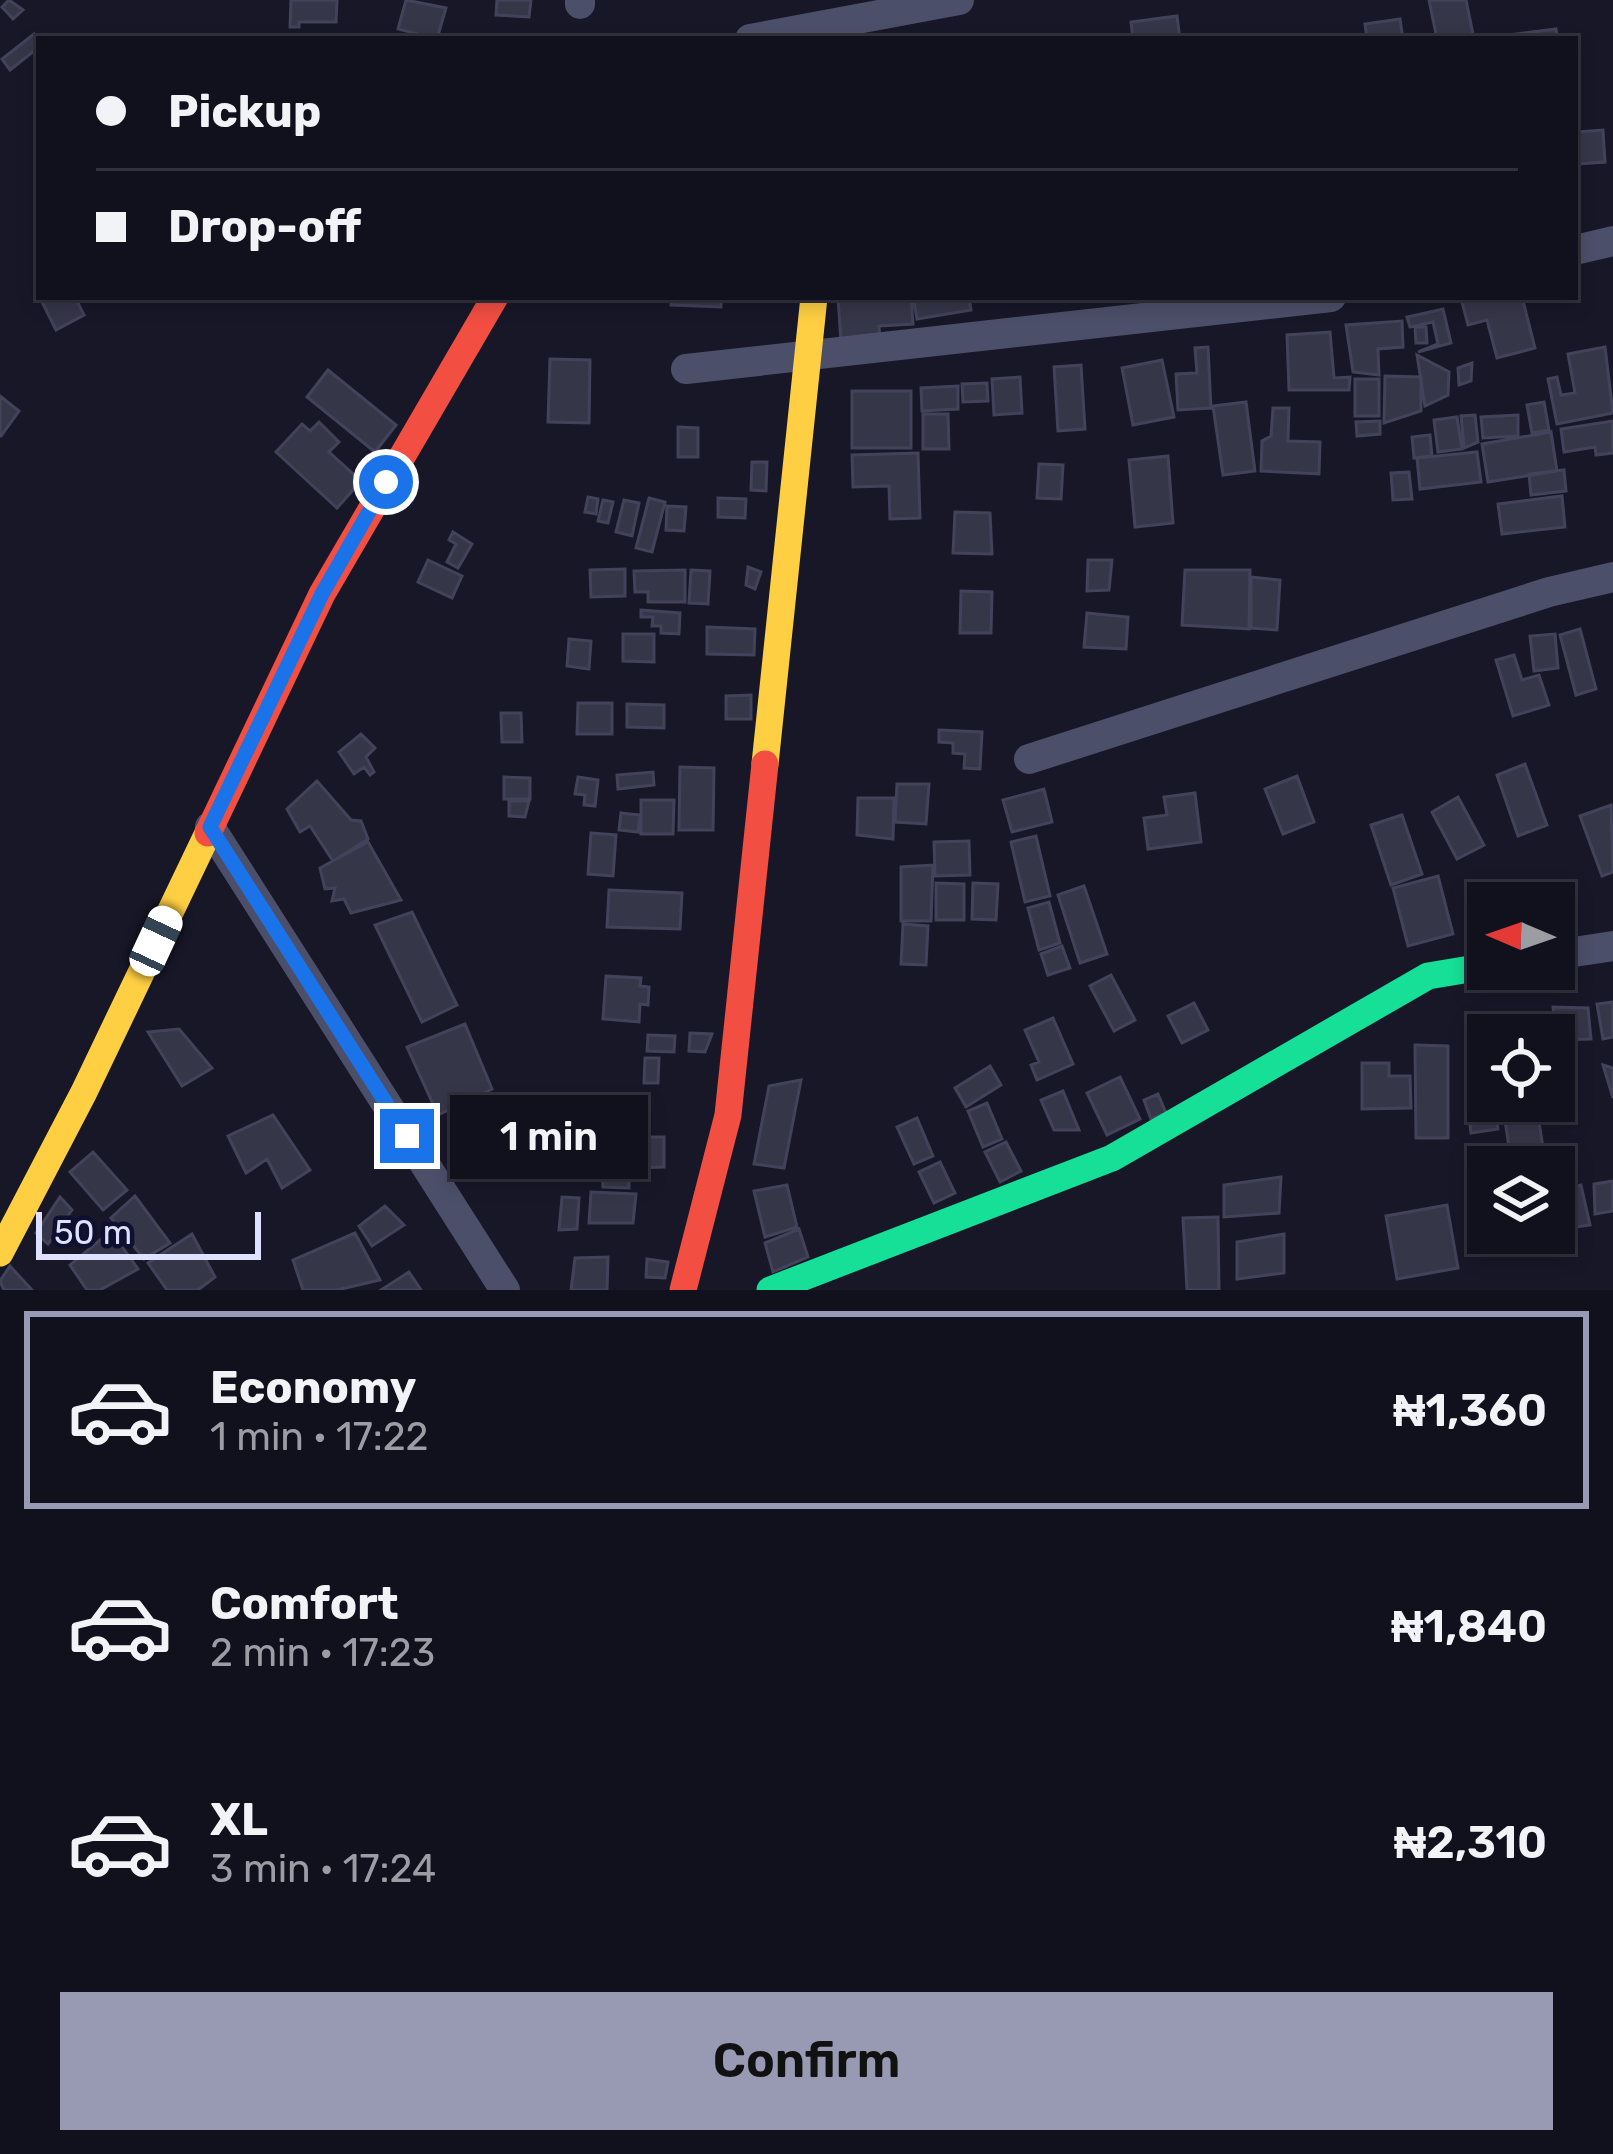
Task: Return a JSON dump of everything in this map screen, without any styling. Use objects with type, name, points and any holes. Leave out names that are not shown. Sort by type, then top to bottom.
[{"type":"street","points":[[782,36],[835,31],[959,0]]},
{"type":"street","points":[[1578,249],[1613,241]]},
{"type":"street","points":[[0,1253],[84,1092],[322,594],[493,300]]},
{"type":"street","points":[[683,1290],[728,1115],[814,300]]},
{"type":"street","points":[[686,369],[1304,300]]},
{"type":"street","points":[[1029,759],[1549,592],[1613,577]]},
{"type":"street","points":[[210,827],[505,1290]]},
{"type":"street","points":[[1575,952],[1613,946]]},
{"type":"street","points":[[770,1290],[1112,1158],[1428,976],[1467,970]]},
{"type":"building","points":[[9,0],[23,10],[13,19],[2,7]]},
{"type":"building","points":[[291,0],[337,0],[336,22],[299,22],[299,27],[290,27]]},
{"type":"building","points":[[406,0],[446,8],[438,36],[398,29]]},
{"type":"building","points":[[497,0],[531,0],[529,17],[496,15]]},
{"type":"building","points":[[1429,0],[1466,0],[1473,36],[1436,36]]},
{"type":"building","points":[[1177,16],[1180,36],[1133,36],[1131,22]]},
{"type":"building","points":[[1400,19],[1403,36],[1367,36],[1365,24]]},
{"type":"building","points":[[1556,29],[1557,36],[1508,36]]},
{"type":"building","points":[[34,34],[36,49],[10,70],[2,59]]},
{"type":"building","points":[[1603,130],[1605,162],[1579,164],[1578,132]]},
{"type":"building","points":[[41,300],[76,300],[84,315],[56,330]]},
{"type":"building","points":[[672,300],[721,300],[721,307],[671,305]]},
{"type":"building","points":[[838,300],[911,300],[913,324],[879,326],[881,355],[842,358]]},
{"type":"building","points":[[914,300],[969,300],[971,310],[917,319]]},
{"type":"building","points":[[1523,300],[1535,348],[1497,358],[1487,320],[1468,325],[1462,302]]},
{"type":"building","points":[[1443,309],[1451,343],[1418,352],[1438,344],[1433,322],[1410,327],[1407,317]]},
{"type":"building","points":[[1402,321],[1403,347],[1378,349],[1379,375],[1353,372],[1346,325]]},
{"type":"building","points":[[1415,327],[1426,327],[1427,343],[1416,343]]},
{"type":"building","points":[[1330,332],[1334,378],[1350,377],[1349,390],[1289,390],[1287,335]]},
{"type":"building","points":[[1208,347],[1211,408],[1178,410],[1176,374],[1197,373],[1195,348]]},
{"type":"building","points":[[1605,347],[1613,413],[1557,424],[1548,379],[1557,377],[1561,395],[1575,393],[1568,354]]},
{"type":"building","points":[[1417,355],[1449,372],[1448,395],[1425,406]]},
{"type":"building","points":[[550,359],[590,360],[589,423],[548,422]]},
{"type":"building","points":[[1162,360],[1174,417],[1133,425],[1122,368]]},
{"type":"building","points":[[1472,363],[1471,381],[1459,385],[1458,368]]},
{"type":"building","points":[[1081,365],[1085,429],[1058,431],[1054,367]]},
{"type":"building","points":[[328,370],[396,425],[375,452],[307,397]]},
{"type":"building","points":[[1385,376],[1421,377],[1421,411],[1384,423]]},
{"type":"building","points":[[1020,377],[1022,413],[994,415],[992,379]]},
{"type":"building","points":[[1355,379],[1379,379],[1379,416],[1355,416]]},
{"type":"building","points":[[987,383],[988,401],[963,402],[962,384]]},
{"type":"building","points":[[958,386],[958,409],[922,411],[921,388]]},
{"type":"building","points":[[852,391],[911,391],[911,448],[852,448]]},
{"type":"building","points":[[0,396],[19,411],[1,436],[0,436]]},
{"type":"building","points":[[1246,402],[1255,471],[1223,475],[1213,406]]},
{"type":"building","points":[[1544,402],[1549,430],[1532,433],[1527,405]]},
{"type":"building","points":[[1273,408],[1289,408],[1288,441],[1320,442],[1319,474],[1261,471],[1262,441],[1271,436]]},
{"type":"building","points":[[923,414],[948,414],[949,449],[923,449]]},
{"type":"building","points":[[1475,415],[1478,442],[1464,448],[1461,416]]},
{"type":"building","points":[[1518,415],[1518,436],[1483,438],[1481,417]]},
{"type":"building","points":[[1457,417],[1462,449],[1438,452],[1434,420]]},
{"type":"building","points":[[1380,421],[1380,434],[1357,436],[1356,422]]},
{"type":"building","points":[[1613,421],[1613,453],[1596,455],[1595,447],[1564,452],[1561,429]]},
{"type":"building","points":[[319,422],[339,442],[329,452],[361,481],[337,508],[276,452],[302,424],[310,431]]},
{"type":"building","points":[[678,427],[698,428],[698,457],[678,457]]},
{"type":"building","points":[[1551,432],[1557,471],[1488,482],[1482,444]]},
{"type":"building","points":[[1430,435],[1432,456],[1414,458],[1412,437]]},
{"type":"building","points":[[1477,452],[1481,482],[1420,489],[1417,458]]},
{"type":"building","points":[[918,453],[920,518],[890,519],[889,486],[853,487],[852,455]]},
{"type":"building","points":[[1168,456],[1173,523],[1135,527],[1129,460]]},
{"type":"building","points":[[752,462],[767,462],[766,491],[751,490]]},
{"type":"building","points":[[1039,464],[1063,465],[1061,499],[1037,498]]},
{"type":"building","points":[[1564,470],[1566,491],[1531,495],[1529,474]]},
{"type":"building","points":[[1409,472],[1412,499],[1393,500],[1391,473]]},
{"type":"building","points":[[1562,496],[1565,527],[1502,534],[1498,504]]},
{"type":"building","points":[[588,497],[598,499],[596,514],[585,512]]},
{"type":"building","points":[[649,498],[665,502],[652,552],[636,548]]},
{"type":"building","points":[[718,498],[746,499],[745,518],[718,517]]},
{"type":"building","points":[[603,500],[613,502],[608,523],[598,521]]},
{"type":"building","points":[[624,500],[639,503],[632,536],[616,532]]},
{"type":"building","points":[[667,506],[686,507],[684,531],[666,530]]},
{"type":"building","points":[[955,512],[990,513],[992,554],[953,553]]},
{"type":"building","points":[[453,532],[472,544],[458,568],[447,562],[456,544],[449,540]]},
{"type":"building","points":[[428,560],[462,576],[452,598],[418,582]]},
{"type":"building","points":[[1088,560],[1112,560],[1109,590],[1087,591]]},
{"type":"building","points":[[748,567],[761,572],[755,589],[746,585]]},
{"type":"building","points":[[625,569],[625,596],[591,597],[590,570]]},
{"type":"building","points":[[685,570],[685,602],[648,602],[648,592],[635,592],[634,571]]},
{"type":"building","points":[[691,570],[710,571],[708,604],[689,603]]},
{"type":"building","points":[[1185,570],[1250,570],[1249,629],[1182,625]]},
{"type":"building","points":[[1251,577],[1280,580],[1277,630],[1251,628]]},
{"type":"building","points":[[961,591],[992,592],[991,633],[960,633]]},
{"type":"building","points":[[641,610],[680,613],[679,634],[661,633],[661,626],[652,626],[653,617],[641,617]]},
{"type":"building","points":[[1087,613],[1128,617],[1126,649],[1084,647]]},
{"type":"building","points":[[707,627],[755,629],[754,655],[707,654]]},
{"type":"building","points":[[1580,629],[1596,689],[1576,695],[1560,635]]},
{"type":"building","points":[[623,634],[654,634],[654,662],[623,661]]},
{"type":"building","points":[[1555,634],[1558,668],[1534,671],[1530,636]]},
{"type":"building","points":[[569,639],[591,641],[589,669],[567,666]]},
{"type":"building","points":[[1514,655],[1522,680],[1539,675],[1549,705],[1513,716],[1496,660]]},
{"type":"building","points":[[751,695],[751,719],[726,719],[726,696]]},
{"type":"building","points":[[578,703],[612,703],[612,734],[577,734]]},
{"type":"building","points":[[627,704],[664,705],[664,728],[627,727]]},
{"type":"building","points":[[501,713],[521,713],[522,742],[502,742]]},
{"type":"building","points":[[939,730],[982,732],[980,769],[964,768],[965,754],[953,753],[953,743],[939,742]]},
{"type":"building","points":[[361,734],[375,748],[366,757],[374,772],[370,775],[364,767],[354,774],[339,752]]},
{"type":"building","points":[[1525,764],[1547,825],[1518,836],[1497,775]]},
{"type":"building","points":[[680,767],[714,768],[713,830],[679,830]]},
{"type":"building","points":[[653,772],[654,785],[618,789],[617,775]]},
{"type":"building","points":[[1297,776],[1314,822],[1283,834],[1265,789]]},
{"type":"building","points":[[504,777],[530,778],[530,799],[504,799]]},
{"type":"building","points":[[578,777],[598,780],[595,806],[584,805],[585,795],[575,794]]},
{"type":"building","points":[[317,781],[351,820],[361,821],[368,839],[333,861],[310,826],[300,832],[287,809]]},
{"type":"building","points":[[897,784],[929,784],[926,824],[895,822]]},
{"type":"building","points":[[1044,789],[1052,822],[1012,832],[1003,800]]},
{"type":"building","points":[[1195,793],[1201,842],[1148,849],[1144,818],[1167,815],[1164,797]]},
{"type":"building","points":[[1458,797],[1484,845],[1457,859],[1432,812]]},
{"type":"building","points":[[858,798],[894,798],[893,839],[857,835]]},
{"type":"building","points":[[641,800],[674,800],[673,834],[641,834]]},
{"type":"building","points":[[509,801],[529,801],[525,817],[509,816]]},
{"type":"building","points":[[1611,805],[1613,872],[1602,876],[1580,816]]},
{"type":"building","points":[[621,813],[640,815],[638,832],[619,830]]},
{"type":"building","points":[[1402,815],[1422,874],[1391,885],[1371,825]]},
{"type":"building","points":[[591,833],[616,835],[613,876],[588,874]]},
{"type":"building","points":[[1036,836],[1050,896],[1025,902],[1011,842]]},
{"type":"building","points":[[969,841],[970,875],[935,876],[934,842]]},
{"type":"building","points":[[368,842],[401,900],[351,913],[344,899],[332,901],[335,888],[325,889],[320,868]]},
{"type":"building","points":[[933,865],[931,921],[901,921],[901,867]]},
{"type":"building","points":[[1438,876],[1453,934],[1408,946],[1393,888]]},
{"type":"building","points":[[936,883],[964,884],[964,920],[936,920]]},
{"type":"building","points":[[973,883],[998,884],[996,920],[972,919]]},
{"type":"building","points":[[1084,886],[1107,954],[1080,963],[1058,895]]},
{"type":"building","points":[[609,890],[682,893],[680,929],[607,927]]},
{"type":"building","points":[[1049,902],[1060,943],[1039,950],[1028,908]]},
{"type":"building","points":[[412,912],[457,1005],[422,1022],[375,925]]},
{"type":"building","points":[[903,924],[928,926],[926,965],[901,964]]},
{"type":"building","points":[[1062,946],[1070,968],[1048,975],[1041,954]]},
{"type":"building","points":[[1111,975],[1135,1020],[1114,1031],[1090,986]]},
{"type":"building","points":[[606,976],[641,978],[640,986],[649,987],[648,1005],[640,1004],[639,1022],[603,1019]]},
{"type":"building","points":[[1613,1002],[1613,1037],[1603,1039],[1597,1004]]},
{"type":"building","points":[[1194,1003],[1208,1030],[1182,1043],[1168,1016]]},
{"type":"building","points":[[1553,1007],[1588,1008],[1591,1039],[1575,1039],[1575,1014],[1554,1014]]},
{"type":"building","points":[[1053,1018],[1073,1064],[1037,1080],[1031,1065],[1039,1062],[1025,1030]]},
{"type":"building","points":[[465,1024],[492,1089],[438,1115],[407,1047]]},
{"type":"building","points":[[179,1029],[212,1068],[182,1086],[148,1032]]},
{"type":"building","points":[[690,1033],[712,1034],[705,1052],[689,1051]]},
{"type":"building","points":[[648,1035],[675,1036],[674,1052],[647,1051]]},
{"type":"building","points":[[1415,1045],[1448,1046],[1448,1138],[1416,1138]]},
{"type":"building","points":[[645,1058],[659,1058],[658,1083],[644,1083]]},
{"type":"building","points":[[1362,1063],[1389,1063],[1389,1076],[1410,1076],[1411,1108],[1362,1109]]},
{"type":"building","points":[[1603,1065],[1613,1068],[1613,1098]]},
{"type":"building","points":[[990,1066],[1001,1085],[966,1107],[955,1088]]},
{"type":"building","points":[[1120,1077],[1140,1119],[1107,1135],[1087,1093]]},
{"type":"building","points":[[801,1080],[784,1168],[754,1164],[769,1086]]},
{"type":"building","points":[[1063,1091],[1079,1130],[1054,1130],[1041,1100]]},
{"type":"building","points":[[1158,1094],[1166,1113],[1151,1119],[1144,1100]]},
{"type":"building","points":[[987,1103],[1002,1139],[983,1147],[968,1111]]},
{"type":"building","points":[[273,1115],[310,1170],[282,1188],[267,1159],[246,1173],[228,1136]]},
{"type":"building","points":[[917,1118],[933,1156],[914,1164],[897,1127]]},
{"type":"building","points":[[1470,1122],[1497,1122],[1498,1129],[1471,1133]]},
{"type":"building","points":[[1505,1122],[1539,1122],[1543,1146],[1509,1146]]},
{"type":"building","points":[[638,1137],[664,1137],[664,1167],[635,1168]]},
{"type":"building","points":[[1006,1142],[1021,1171],[1000,1182],[985,1152]]},
{"type":"building","points":[[93,1152],[127,1190],[103,1210],[70,1172]]},
{"type":"building","points":[[940,1162],[955,1193],[934,1203],[919,1172]]},
{"type":"building","points":[[602,1169],[629,1170],[629,1188],[603,1187]]},
{"type":"building","points":[[1281,1177],[1279,1213],[1224,1217],[1224,1185]]},
{"type":"building","points":[[1613,1181],[1613,1211],[1595,1214],[1594,1184]]},
{"type":"building","points":[[787,1185],[797,1227],[765,1237],[754,1191]]},
{"type":"building","points":[[1581,1185],[1590,1225],[1575,1227],[1575,1186]]},
{"type":"building","points":[[591,1192],[636,1194],[633,1223],[589,1223]]},
{"type":"building","points":[[135,1196],[170,1243],[144,1259],[111,1218]]},
{"type":"building","points":[[60,1197],[72,1210],[48,1244],[36,1233]]},
{"type":"building","points":[[562,1197],[579,1198],[577,1229],[559,1230]]},
{"type":"building","points":[[1447,1205],[1458,1268],[1397,1279],[1386,1216]]},
{"type":"building","points":[[385,1206],[404,1225],[372,1246],[359,1226]]},
{"type":"building","points":[[1218,1217],[1219,1290],[1187,1290],[1183,1218]]},
{"type":"building","points":[[799,1229],[808,1257],[773,1272],[765,1243]]},
{"type":"building","points":[[111,1231],[138,1269],[100,1290],[87,1290],[70,1265]]},
{"type":"building","points":[[355,1233],[380,1280],[337,1290],[303,1290],[293,1260]]},
{"type":"building","points":[[192,1234],[215,1277],[198,1290],[167,1290],[148,1263]]},
{"type":"building","points":[[1284,1234],[1284,1273],[1237,1279],[1237,1242]]},
{"type":"building","points":[[608,1257],[607,1290],[571,1290],[575,1258]]},
{"type":"building","points":[[647,1259],[668,1262],[665,1278],[646,1277]]},
{"type":"building","points":[[10,1266],[32,1290],[4,1290],[0,1281]]},
{"type":"building","points":[[409,1272],[421,1290],[381,1290]]},
{"type":"traffic: fast","points":[[770,1290],[1112,1158],[1428,976],[1467,970]]},
{"type":"traffic: slow","points":[[765,764],[814,300]]},
{"type":"traffic: slow","points":[[0,1253],[84,1092],[208,833]]},
{"type":"traffic: jam","points":[[208,833],[322,594],[493,300]]},
{"type":"traffic: jam","points":[[683,1290],[728,1115],[765,764]]},
{"type":"route","points":[[386,482],[322,594],[210,827],[407,1136]]}]
